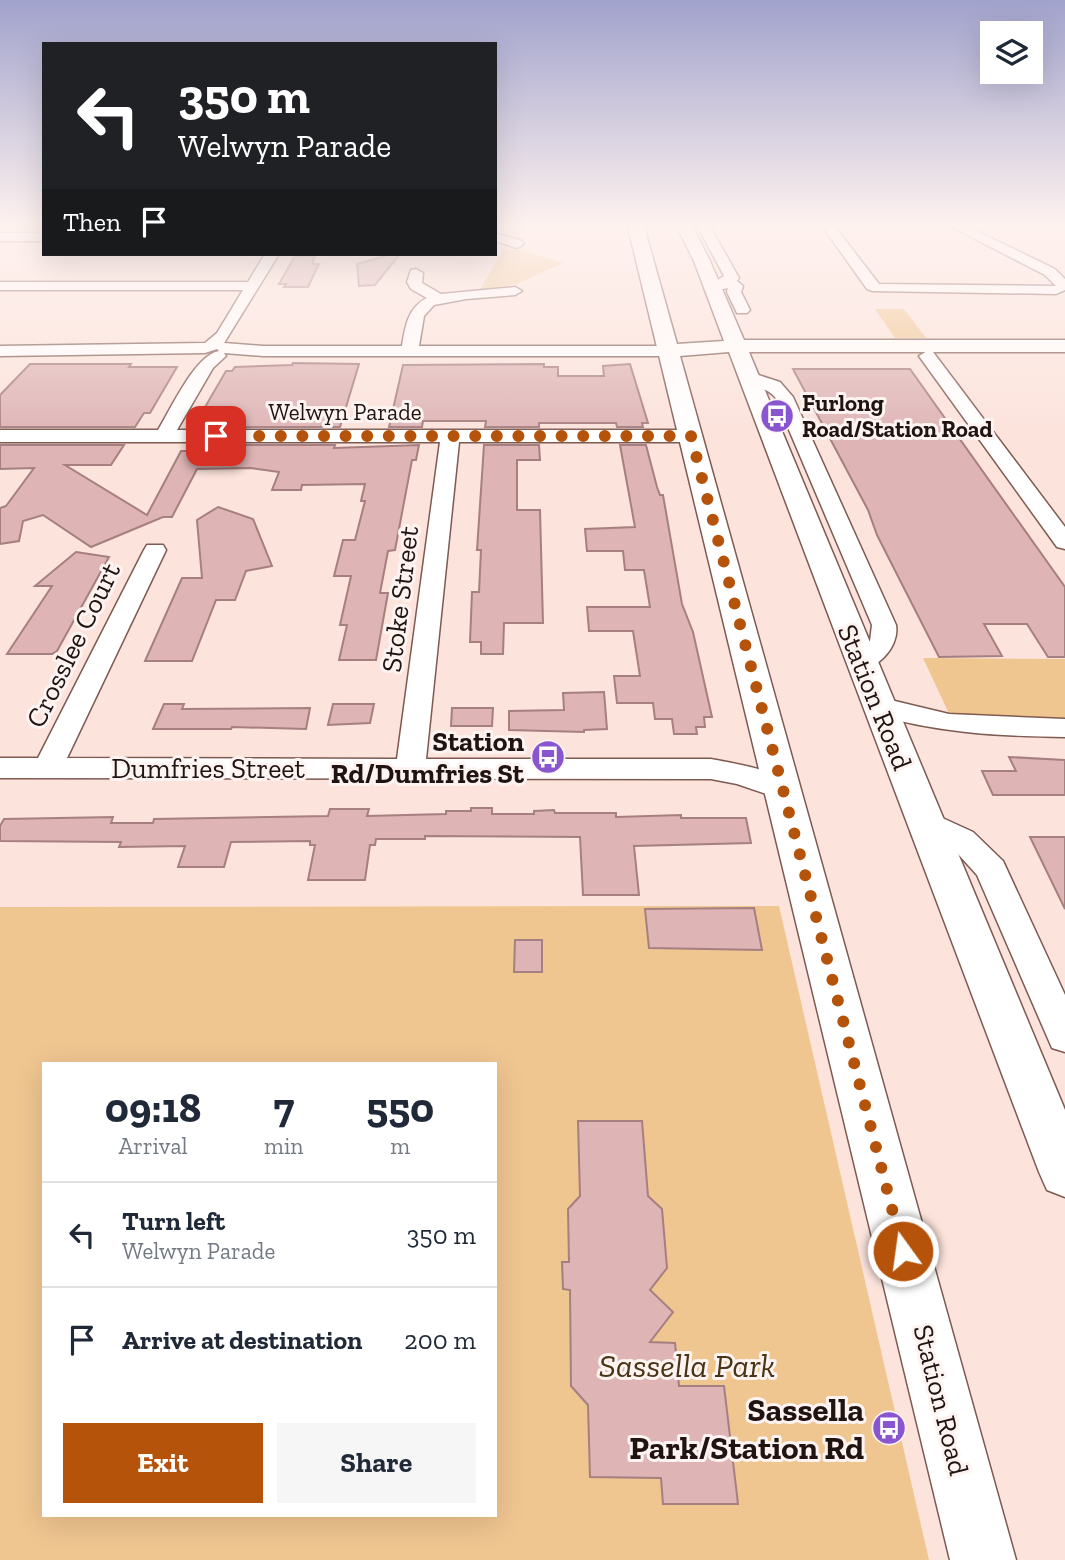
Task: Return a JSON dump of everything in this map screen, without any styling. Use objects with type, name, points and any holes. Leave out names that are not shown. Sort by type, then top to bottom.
[{"type":"main road","name":"Station Road","points":[[655,296],[983,1560]]},
{"type":"main road","name":"Station Road","points":[[724,296],[742,361],[1065,1172]]},
{"type":"main road","points":[[742,361],[1065,346]]},
{"type":"main road","points":[[670,351],[762,362],[822,355],[1065,355]]},
{"type":"street","points":[[164,436],[246,296]]},
{"type":"street","points":[[434,296],[440,299]]},
{"type":"street","points":[[410,351],[419,311],[426,304],[440,299],[470,296]]},
{"type":"street","points":[[736,296],[742,310]]},
{"type":"street","points":[[0,351],[670,351]]},
{"type":"street","points":[[927,356],[1065,542]]},
{"type":"street","name":"Welwyn Parade","points":[[0,436],[691,436]]},
{"type":"street","name":"Stoke Street","points":[[410,768],[450,436]]},
{"type":"street","name":"Crosslee Court","points":[[48,768],[155,550]]},
{"type":"street","points":[[878,706],[911,718],[963,727],[1065,727]]},
{"type":"street","points":[[895,747],[922,736],[963,727]]},
{"type":"street","name":"Dumfries Street","points":[[0,768],[711,769],[742,775],[779,771]]},
{"type":"street","points":[[925,821],[964,840],[978,851],[990,870],[1065,1036]]},
{"type":"green space","points":[[875,309],[904,309],[926,338],[895,338]]},
{"type":"green space","points":[[923,658],[1065,659],[1065,720],[952,720]]},
{"type":"green space","name":"Sassella Park","points":[[779,906],[929,1560],[0,1560],[0,907]]},
{"type":"building","points":[[293,363],[359,364],[340,427],[201,427],[208,413],[201,414],[226,371],[232,371],[235,367]]},
{"type":"building","points":[[30,364],[177,367],[150,413],[144,413],[135,427],[0,427],[0,395]]},
{"type":"building","points":[[544,364],[544,367],[558,367],[558,376],[604,376],[603,366],[630,364],[648,423],[642,423],[643,427],[617,427],[616,423],[539,423],[539,427],[485,427],[486,421],[423,421],[422,427],[389,427],[403,365]]},
{"type":"building","points":[[793,369],[910,369],[1065,587],[1065,657],[1048,657],[1027,624],[984,624],[1002,656],[939,657],[877,535],[868,510]]},
{"type":"building","points":[[0,445],[124,445],[111,465],[65,465],[147,515],[181,451],[189,451],[192,445],[335,445],[334,448],[419,445],[416,460],[412,460],[395,550],[388,551],[380,593],[388,593],[376,660],[339,660],[347,625],[340,625],[351,576],[334,576],[343,540],[355,540],[365,501],[361,501],[365,484],[302,485],[301,490],[272,490],[279,472],[250,468],[197,469],[172,517],[163,517],[91,547],[43,515],[23,521],[19,541],[0,544],[0,508],[6,506],[34,468],[0,469]]},
{"type":"building","points":[[484,445],[539,445],[540,460],[517,460],[517,510],[540,510],[543,623],[504,623],[503,654],[481,654],[481,642],[470,642],[472,592],[479,592],[481,550],[477,550]]},
{"type":"building","points":[[620,445],[646,445],[657,487],[660,495],[663,495],[682,604],[693,632],[712,717],[704,717],[705,727],[696,727],[697,734],[674,734],[672,719],[655,719],[653,703],[617,703],[614,676],[640,676],[633,631],[589,631],[587,607],[650,607],[644,570],[625,570],[623,551],[587,551],[585,529],[635,527]]},
{"type":"building","points":[[218,507],[253,519],[272,566],[246,571],[235,600],[216,600],[192,661],[145,661],[182,578],[202,578],[197,520]]},
{"type":"building","points":[[76,552],[109,557],[57,651],[52,654],[7,654],[52,586],[35,586]]},
{"type":"building","points":[[604,692],[607,729],[584,732],[509,730],[509,711],[564,710],[563,693]]},
{"type":"building","points":[[164,704],[184,704],[182,709],[310,708],[306,729],[153,729]]},
{"type":"building","points":[[333,704],[374,704],[370,723],[328,725]]},
{"type":"building","points":[[452,708],[493,708],[492,726],[451,726]]},
{"type":"building","points":[[1009,757],[1065,760],[1065,795],[993,795],[982,771],[1016,771]]},
{"type":"building","points":[[471,808],[492,808],[492,814],[534,814],[534,811],[554,810],[555,813],[616,813],[616,817],[681,815],[681,818],[746,818],[751,843],[634,846],[639,895],[583,895],[580,837],[425,836],[425,839],[376,839],[375,845],[370,845],[365,880],[308,880],[315,845],[310,845],[310,841],[231,842],[224,867],[178,867],[185,846],[119,847],[121,842],[0,841],[0,826],[4,819],[113,817],[111,823],[153,823],[154,819],[328,816],[330,809],[369,809],[367,816],[446,814],[446,811],[471,811]]},
{"type":"building","points":[[1030,837],[1065,837],[1065,909]]},
{"type":"building","points":[[754,908],[762,950],[649,948],[645,909]]},
{"type":"building","points":[[515,940],[542,940],[542,972],[514,972]]},
{"type":"building","points":[[578,1121],[642,1121],[648,1196],[662,1209],[667,1268],[650,1290],[673,1312],[650,1342],[675,1343],[679,1386],[724,1386],[738,1504],[663,1504],[661,1478],[590,1477],[588,1405],[571,1386],[570,1290],[563,1289],[562,1262],[569,1262],[568,1209],[580,1196]]},
{"type":"place","name":"Furlong Road/Station Road","points":[[777,416]]},
{"type":"place","name":"Station Rd/Dumfries St","points":[[548,757]]},
{"type":"place","name":"Sassella Park/Station Rd","points":[[889,1428]]},
{"type":"route","points":[[216,436],[691,436],[903,1251]]}]
